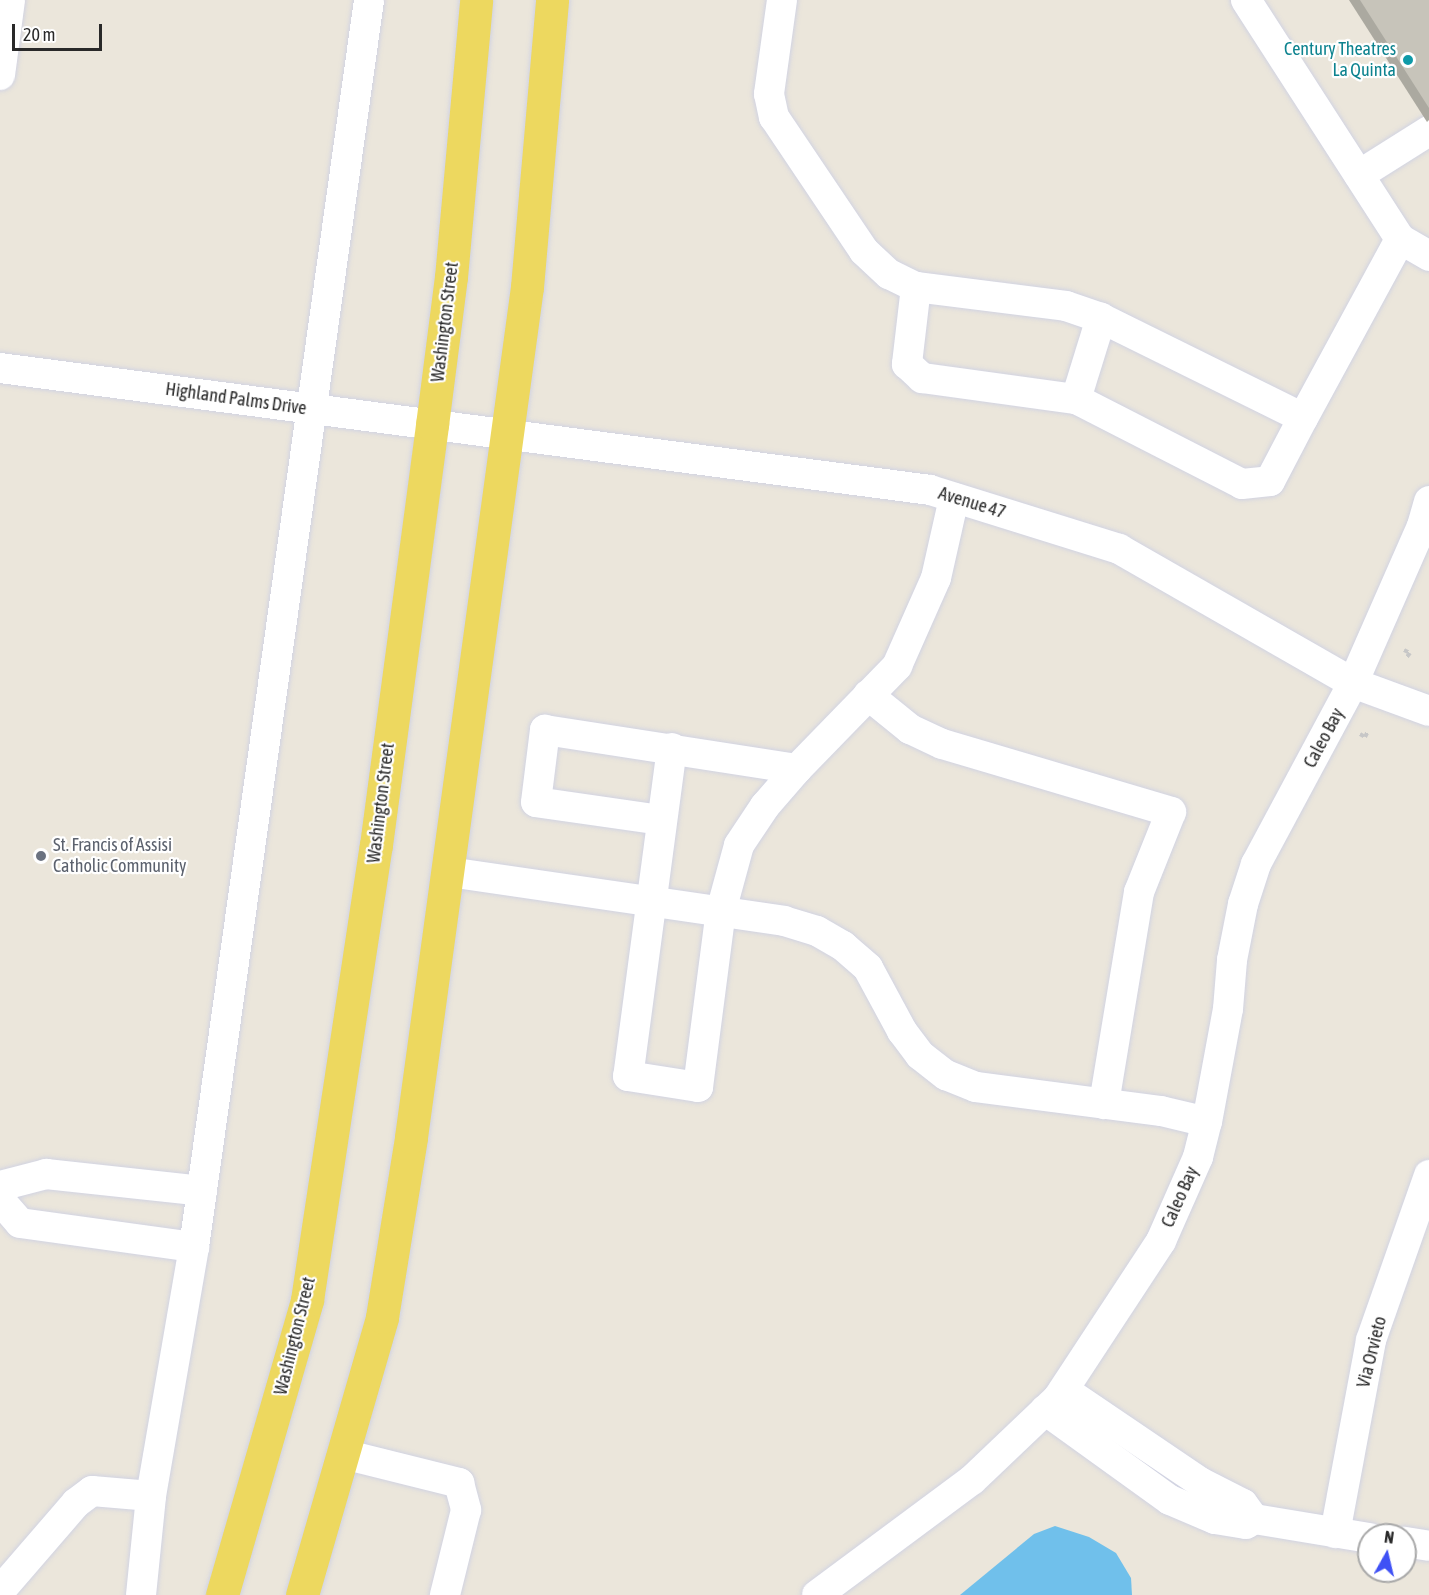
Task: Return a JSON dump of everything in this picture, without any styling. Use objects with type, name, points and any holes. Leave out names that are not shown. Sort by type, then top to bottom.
[{"type":"main road","name":"Washington Street","points":[[222,1595],[307,1300],[376,845],[432,425],[451,277],[476,0]]},
{"type":"main road","points":[[302,1595],[382,1317],[449,872],[505,435],[527,287],[552,0]]},
{"type":"street","points":[[141,1595],[150,1498],[194,1247],[314,409],[369,0]]},
{"type":"street","points":[[782,0],[769,94],[774,117],[864,251],[889,274],[916,287],[1066,306],[1101,318],[1303,418]]},
{"type":"street","points":[[1246,0],[1400,238],[1429,256]]},
{"type":"street","points":[[0,75],[6,16]]},
{"type":"street","points":[[1359,175],[1429,130]]},
{"type":"street","points":[[916,287],[907,364],[922,378],[1076,399],[1242,484],[1270,481],[1400,238]]},
{"type":"street","points":[[1076,399],[1101,318]]},
{"type":"street","name":"Highland Palms Drive","points":[[0,368],[472,430]]},
{"type":"street","name":"Avenue 47","points":[[472,430],[930,490],[1119,549],[1353,683],[1429,711]]},
{"type":"street","points":[[672,748],[628,1076],[698,1087],[722,911],[739,845],[765,806],[797,769],[897,666],[921,619],[936,579],[954,498]]},
{"type":"street","name":"Caleo Bay","points":[[817,1595],[972,1480],[1054,1400],[1161,1240],[1197,1157],[1207,1122],[1243,903],[1256,864],[1353,683],[1422,526],[1429,501]]},
{"type":"street","points":[[868,695],[910,729],[942,744],[1171,812],[1139,892],[1104,1104]]},
{"type":"street","points":[[662,820],[536,802],[545,730],[797,769]]},
{"type":"street","points":[[449,872],[722,911],[784,921],[817,931],[843,946],[868,968],[920,1055],[946,1075],[976,1088],[1104,1104],[1207,1122]]},
{"type":"street","points":[[0,1186],[46,1174],[202,1191]]},
{"type":"street","name":"Via Orvieto","points":[[1335,1533],[1371,1340],[1429,1175]]},
{"type":"street","points":[[0,1200],[20,1223],[194,1247]]},
{"type":"street","points":[[1054,1400],[1243,1504],[1254,1519],[1357,1536]]},
{"type":"street","points":[[343,1454],[459,1483],[466,1510],[445,1595]]},
{"type":"street","points":[[0,1591],[76,1503],[92,1491],[150,1498]]},
{"type":"path","points":[[1404,650],[1410,652],[1406,658]]},
{"type":"path","points":[[1359,734],[1365,736],[1368,731]]},
{"type":"water","points":[[1055,1526],[1089,1537],[1116,1553],[1131,1578],[1132,1595],[960,1595],[1034,1534]]},
{"type":"building","name":"Century Theatres La Quinta","points":[[1360,0],[1429,0],[1429,108]]},
{"type":"place","name":"Century Theatres La Quinta","points":[[1408,60]]},
{"type":"place","name":"St. Francis of Assisi Catholic Community","points":[[41,856]]}]
